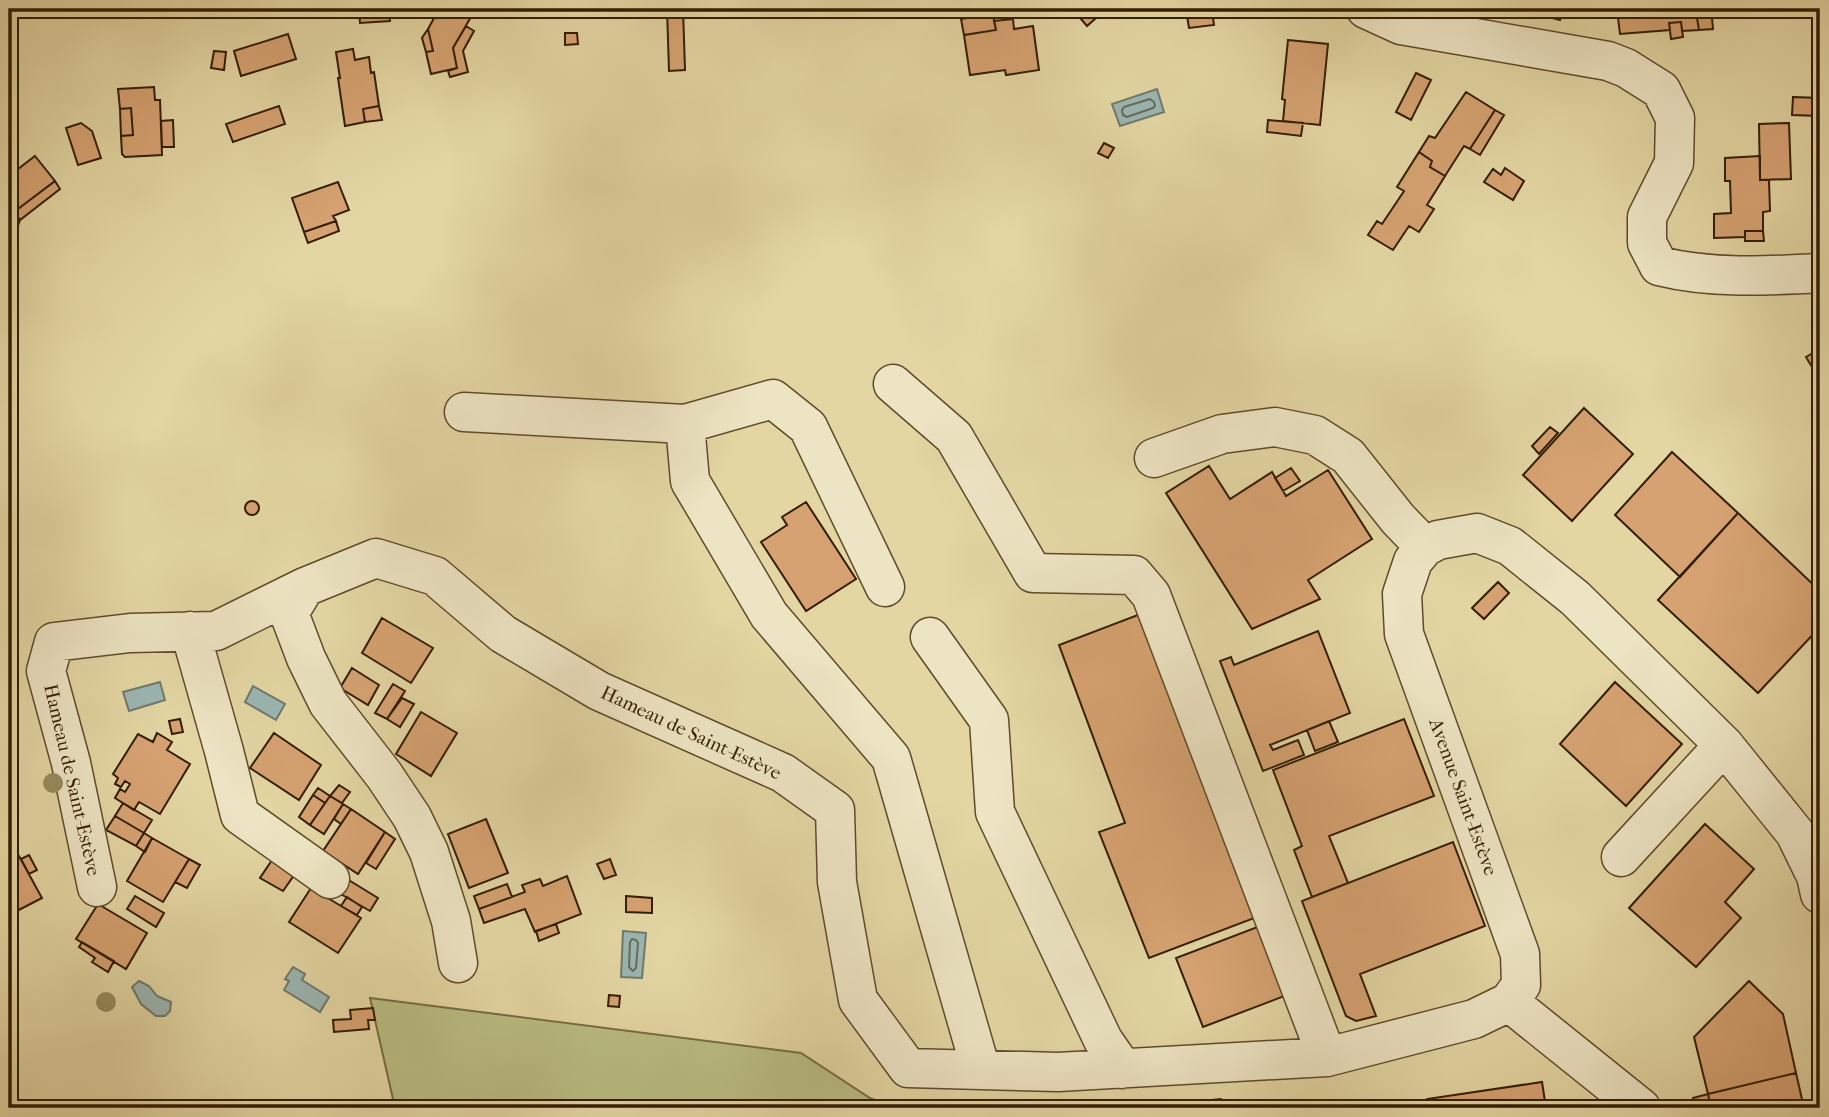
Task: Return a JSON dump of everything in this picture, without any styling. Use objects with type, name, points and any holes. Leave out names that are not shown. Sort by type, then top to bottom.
[{"type":"street","points":[[1382,12],[1608,61],[1626,68],[1661,90],[1675,118],[1674,163],[1647,217],[1647,243],[1659,267],[1684,272],[1762,276],[1820,273]]},
{"type":"street","points":[[893,384],[954,437],[1033,573],[1134,575],[1151,595],[1326,1057]]},
{"type":"street","points":[[464,412],[685,424],[773,399],[808,427],[885,587]]},
{"type":"street","points":[[685,424],[690,481],[769,615],[891,758],[981,1070],[1058,1072],[1326,1057],[1474,1019],[1509,1002],[1641,1108]]},
{"type":"street","points":[[1154,458],[1222,434],[1275,427],[1315,435],[1348,456],[1398,519],[1425,547],[1438,540],[1478,533],[1510,546],[1575,598],[1724,745],[1795,832],[1816,876],[1820,894]]},
{"type":"street","name":"Avenue Saint-Estève","points":[[1425,547],[1413,561],[1402,594],[1404,634],[1520,954],[1521,985],[1509,1002]]},
{"type":"street","name":"Hameau de Saint-Estève","points":[[97,887],[71,762],[46,671],[54,642],[130,633],[216,631],[305,587],[376,558],[435,576],[503,634],[598,691],[783,773],[835,810],[837,882],[858,1000],[908,1068],[981,1070]]},
{"type":"street","points":[[305,587],[289,613],[306,658],[328,703],[384,775],[412,817],[429,852],[451,921],[458,963]]},
{"type":"street","points":[[190,631],[240,815],[330,879]]},
{"type":"street","points":[[930,637],[989,720],[995,812],[1103,1040],[1123,1069]]},
{"type":"street","points":[[1621,857],[1724,745]]},
{"type":"green space","points":[[370,998],[801,1053],[870,1098],[895,1108],[395,1108]]},
{"type":"water","points":[[1157,89],[1164,112],[1120,126],[1112,104]]},
{"type":"water","points":[[160,682],[165,700],[129,711],[123,692]]},
{"type":"water","points":[[253,686],[285,704],[276,720],[245,702]]},
{"type":"water","points":[[623,931],[646,933],[642,978],[621,977]]},
{"type":"water","points":[[293,967],[305,974],[302,980],[329,997],[320,1012],[284,990],[289,981],[285,979]]},
{"type":"water","points":[[139,981],[149,986],[157,996],[171,1002],[170,1011],[165,1016],[156,1016],[141,1004],[132,987]]},
{"type":"building","points":[[359,9],[389,9],[390,21],[360,23]]},
{"type":"building","points":[[439,9],[475,10],[453,48],[457,68],[431,74],[426,52],[433,51],[428,29]]},
{"type":"building","points":[[667,9],[683,9],[685,70],[669,71]]},
{"type":"building","points":[[1078,9],[1104,11],[1087,26],[1075,12]]},
{"type":"building","points":[[1186,9],[1239,9],[1239,14],[1213,18],[1214,25],[1189,28]]},
{"type":"building","points":[[1529,9],[1562,11],[1560,20],[1529,12]]},
{"type":"building","points":[[1617,9],[1711,9],[1712,18],[1697,18],[1699,30],[1682,31],[1681,22],[1669,23],[1670,30],[1620,34]]},
{"type":"building","points":[[993,14],[996,30],[964,35],[961,19]]},
{"type":"building","points":[[1697,18],[1712,18],[1713,29],[1699,30]]},
{"type":"building","points":[[1013,19],[1014,29],[1033,26],[1039,70],[1006,75],[1005,70],[970,75],[964,35],[996,30],[994,21]]},
{"type":"building","points":[[1681,22],[1683,37],[1671,39],[1669,23]]},
{"type":"building","points":[[466,26],[474,31],[463,51],[468,72],[450,77],[448,71],[457,68],[453,48]]},
{"type":"building","points":[[428,29],[433,51],[426,52],[422,38]]},
{"type":"building","points":[[565,33],[577,33],[578,44],[565,45]]},
{"type":"building","points":[[288,34],[296,59],[241,76],[234,51]]},
{"type":"building","points":[[1288,40],[1328,44],[1320,125],[1283,121],[1285,100],[1282,99]]},
{"type":"building","points":[[353,49],[355,60],[369,57],[379,106],[363,109],[365,122],[345,126],[336,52]]},
{"type":"building","points":[[214,51],[226,52],[224,70],[211,68]]},
{"type":"building","points":[[1416,73],[1431,80],[1411,120],[1396,112]]},
{"type":"building","points":[[154,87],[155,100],[160,100],[162,155],[125,157],[122,154],[121,136],[133,135],[131,108],[120,109],[118,89]]},
{"type":"building","points":[[1466,92],[1495,110],[1470,149],[1464,146],[1445,176],[1430,167],[1432,161],[1419,152],[1429,136],[1435,138]]},
{"type":"building","points":[[1793,97],[1820,98],[1820,116],[1792,115]]},
{"type":"building","points":[[279,106],[285,124],[233,142],[226,124]]},
{"type":"building","points":[[379,106],[382,120],[365,122],[363,109]]},
{"type":"building","points":[[131,108],[133,135],[121,136],[120,109]]},
{"type":"building","points":[[1495,110],[1504,115],[1480,155],[1470,149]]},
{"type":"building","points":[[173,120],[174,147],[162,147],[161,121]]},
{"type":"building","points":[[1268,120],[1303,123],[1301,136],[1267,132]]},
{"type":"building","points":[[81,123],[92,131],[101,158],[78,165],[66,128]]},
{"type":"building","points":[[1789,123],[1791,179],[1760,180],[1759,124]]},
{"type":"building","points":[[1104,143],[1114,148],[1108,158],[1098,153]]},
{"type":"building","points":[[1419,152],[1432,161],[1430,167],[1445,176],[1427,205],[1434,209],[1419,232],[1409,226],[1393,250],[1368,235],[1377,221],[1382,224],[1404,191],[1397,187]]},
{"type":"building","points":[[35,156],[55,181],[14,212],[20,220],[13,240],[9,242],[9,176]]},
{"type":"building","points":[[1760,156],[1760,180],[1769,180],[1770,211],[1763,212],[1763,231],[1745,231],[1745,237],[1714,238],[1714,214],[1731,213],[1730,181],[1725,181],[1725,158]]},
{"type":"building","points":[[1505,168],[1524,181],[1513,200],[1484,182],[1493,169],[1501,175]]},
{"type":"building","points":[[55,181],[60,189],[20,220],[14,212]]},
{"type":"building","points":[[338,182],[349,210],[333,216],[336,221],[304,232],[292,198]]},
{"type":"building","points":[[336,221],[339,231],[308,243],[304,232]]},
{"type":"building","points":[[1745,231],[1763,231],[1764,241],[1745,241]]},
{"type":"building","points":[[1820,349],[1820,380],[1806,357]]},
{"type":"building","points":[[1584,408],[1633,454],[1572,521],[1523,475]]},
{"type":"building","points":[[1550,427],[1558,433],[1539,454],[1532,446]]},
{"type":"building","points":[[1672,452],[1738,513],[1680,577],[1615,515]]},
{"type":"building","points":[[1209,466],[1230,499],[1272,472],[1286,496],[1328,470],[1372,539],[1308,580],[1320,599],[1252,629],[1166,493]]},
{"type":"building","points":[[1291,468],[1300,481],[1283,491],[1275,478]]},
{"type":"building","points":[[249,501],[255,501],[259,508],[255,515],[249,515],[245,511],[245,505]]},
{"type":"building","points":[[806,502],[856,579],[806,611],[761,542],[787,525],[782,517]]},
{"type":"building","points":[[1738,513],[1820,591],[1820,627],[1758,693],[1658,600]]},
{"type":"building","points":[[1498,582],[1509,593],[1484,619],[1472,608]]},
{"type":"building","points":[[1143,613],[1257,917],[1149,958],[1099,832],[1125,823],[1059,645]]},
{"type":"building","points":[[382,618],[433,648],[411,683],[362,653]]},
{"type":"building","points":[[1318,631],[1350,713],[1270,745],[1273,750],[1298,740],[1304,755],[1263,771],[1220,661],[1231,657],[1234,665]]},
{"type":"building","points":[[352,668],[379,685],[368,705],[340,688]]},
{"type":"building","points":[[1615,682],[1682,744],[1626,806],[1560,744]]},
{"type":"building","points":[[393,684],[405,691],[387,719],[375,713]]},
{"type":"building","points":[[402,698],[414,704],[400,727],[387,719]]},
{"type":"building","points":[[421,712],[457,733],[431,776],[396,754]]},
{"type":"building","points":[[180,719],[183,732],[172,734],[169,721]]},
{"type":"building","points":[[1404,719],[1434,796],[1329,836],[1348,883],[1312,897],[1294,850],[1302,846],[1273,770]]},
{"type":"building","points":[[1329,721],[1338,742],[1315,751],[1307,730]]},
{"type":"building","points":[[157,733],[172,742],[167,750],[190,764],[160,814],[139,802],[134,810],[115,798],[120,789],[125,792],[130,784],[125,781],[121,787],[115,784],[118,778],[113,774],[138,734],[153,742]]},
{"type":"building","points":[[274,733],[321,765],[299,800],[250,768]]},
{"type":"building","points":[[339,785],[350,792],[342,803],[330,796]]},
{"type":"building","points":[[318,788],[330,796],[325,803],[313,795]]},
{"type":"building","points":[[313,795],[325,803],[310,825],[299,817]]},
{"type":"building","points":[[330,796],[343,804],[324,834],[310,825]]},
{"type":"building","points":[[123,803],[152,820],[144,833],[115,816]]},
{"type":"building","points":[[343,804],[351,809],[341,824],[334,819]]},
{"type":"building","points":[[351,809],[385,832],[358,874],[323,851]]},
{"type":"building","points":[[115,816],[144,833],[136,846],[106,830]]},
{"type":"building","points":[[486,819],[508,873],[469,888],[448,834]]},
{"type":"building","points":[[1705,824],[1754,869],[1725,902],[1741,918],[1696,967],[1629,908]]},
{"type":"building","points":[[385,832],[395,839],[376,869],[366,863]]},
{"type":"building","points":[[144,833],[152,838],[145,852],[136,846]]},
{"type":"building","points":[[152,838],[189,859],[163,902],[127,881]]},
{"type":"building","points":[[1453,842],[1485,926],[1360,974],[1376,1016],[1356,1021],[1346,1016],[1302,901]]},
{"type":"building","points":[[14,847],[42,898],[9,915],[9,850]]},
{"type":"building","points":[[29,855],[37,870],[29,874],[21,859]]},
{"type":"building","points":[[274,857],[297,871],[283,891],[260,878]]},
{"type":"building","points":[[189,859],[200,865],[187,888],[175,882]]},
{"type":"building","points":[[610,859],[616,875],[604,879],[597,864]]},
{"type":"building","points":[[567,876],[581,914],[535,932],[525,909],[484,923],[479,909],[525,892],[522,885],[540,879],[543,886]]},
{"type":"building","points":[[347,879],[378,898],[370,911],[339,893]]},
{"type":"building","points":[[507,884],[512,897],[479,909],[474,896]]},
{"type":"building","points":[[311,888],[361,918],[338,953],[289,922]]},
{"type":"building","points":[[135,896],[164,913],[156,927],[127,909]]},
{"type":"building","points":[[626,896],[652,898],[652,913],[626,912]]},
{"type":"building","points":[[347,897],[362,907],[357,915],[341,906]]},
{"type":"building","points":[[98,904],[147,933],[126,969],[76,939]]},
{"type":"building","points":[[556,924],[559,933],[539,941],[536,931]]},
{"type":"building","points":[[1260,926],[1287,995],[1203,1027],[1176,958]]},
{"type":"building","points":[[82,942],[114,961],[108,972],[92,962],[95,958],[79,947]]},
{"type":"building","points":[[1749,981],[1783,1014],[1796,1073],[1708,1094],[1694,1037]]},
{"type":"building","points":[[609,995],[620,996],[619,1007],[608,1006]]},
{"type":"building","points":[[373,1008],[375,1020],[368,1020],[369,1029],[334,1032],[333,1020],[351,1019],[350,1010]]},
{"type":"building","points":[[1796,1073],[1804,1108],[1711,1108],[1708,1094]]},
{"type":"building","points":[[1542,1082],[1546,1108],[1428,1108],[1427,1099]]},
{"type":"building","points":[[1708,1094],[1711,1108],[1695,1108],[1693,1098]]},
{"type":"building","points":[[1221,1099],[1225,1108],[1208,1108],[1212,1100]]}]
